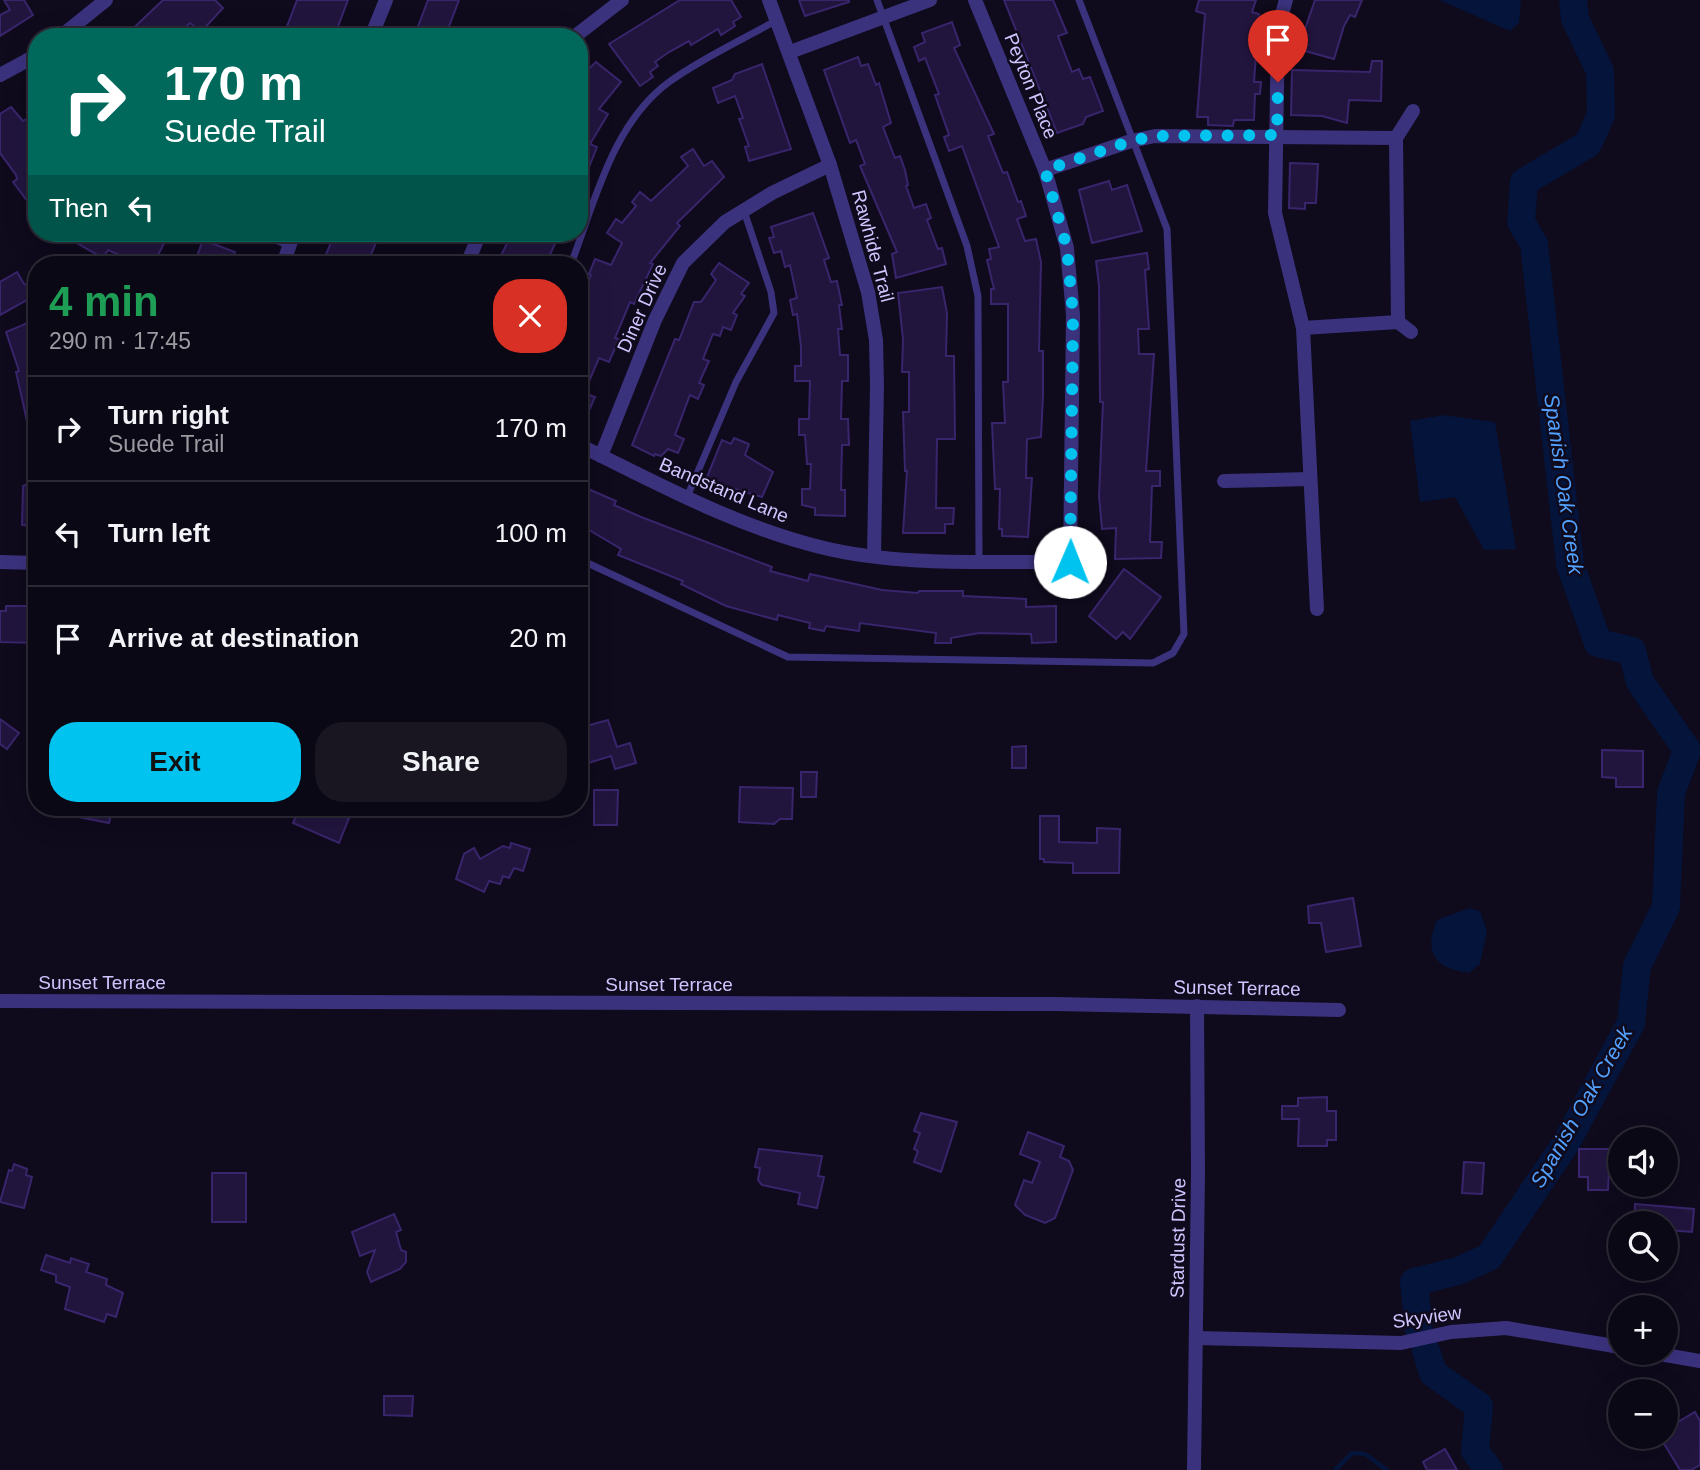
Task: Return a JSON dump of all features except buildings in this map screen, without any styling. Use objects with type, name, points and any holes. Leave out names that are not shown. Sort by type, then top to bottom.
[{"type":"street","points":[[71,28],[106,0]]},
{"type":"street","points":[[375,28],[386,0]]},
{"type":"street","points":[[586,28],[622,0]]},
{"type":"street","name":"Rawhide Trail","points":[[769,0],[830,165],[869,292],[876,340],[874,556]]},
{"type":"street","points":[[790,52],[930,0]]},
{"type":"street","name":"Peyton Place","points":[[975,0],[1045,170],[1067,248],[1073,315],[1070,562]]},
{"type":"street","points":[[1286,0],[1278,28],[1275,213],[1303,328],[1317,608]]},
{"type":"street","points":[[0,75],[28,62]]},
{"type":"street","points":[[1398,322],[1396,138],[1413,111]]},
{"type":"street","points":[[1045,170],[1131,141],[1155,136],[1396,138]]},
{"type":"street","name":"Diner Drive","points":[[601,456],[654,320],[683,263],[725,222],[830,165]]},
{"type":"street","points":[[1303,328],[1398,322],[1411,331]]},
{"type":"street","name":"Bandstand Lane","points":[[588,450],[755,528],[821,548],[874,556],[1070,562]]},
{"type":"street","points":[[1224,481],[1310,480]]},
{"type":"street","points":[[0,562],[28,563]]},
{"type":"street","name":"Sunset Terrace","points":[[0,1001],[1197,1006],[1339,1010]]},
{"type":"street","name":"Stardust Drive","points":[[1194,1470],[1197,1006]]},
{"type":"street","name":"Skyview","points":[[1196,1338],[1401,1343],[1451,1332],[1506,1328],[1608,1345]]},
{"type":"street","points":[[1678,1357],[1700,1361]]},
{"type":"lane","points":[[877,0],[967,246],[978,296],[979,561]]},
{"type":"lane","points":[[588,563],[788,657],[1153,663],[1173,653],[1184,634],[1167,229],[1079,0]]},
{"type":"lane","points":[[588,218],[619,140],[642,108],[669,83],[777,20]]},
{"type":"lane","points":[[687,497],[736,383],[774,313],[771,292],[744,210]]},
{"type":"water","points":[[1439,0],[1521,0],[1519,23],[1510,31]]},
{"type":"water","points":[[1443,415],[1495,422],[1516,549],[1484,550],[1455,497],[1420,502],[1410,421]]},
{"type":"water","points":[[1469,908],[1480,911],[1487,931],[1480,964],[1469,973],[1448,968],[1440,963],[1432,950],[1431,941],[1437,920]]},
{"type":"waterway","name":"Spanish Oak Creek","points":[[1419,1330],[1414,1282],[1458,1271],[1489,1257],[1566,1143],[1631,1023],[1637,966],[1666,907],[1671,793],[1687,750],[1640,682],[1632,651],[1598,643],[1570,564],[1534,244],[1521,222],[1524,182],[1588,144],[1601,115],[1600,71],[1575,19],[1573,0]]},
{"type":"waterway","name":"Spanish Oak Creek","points":[[1426,1350],[1433,1373],[1479,1406],[1475,1451],[1489,1470]]},
{"type":"waterway","points":[[1335,1470],[1352,1453],[1365,1454],[1387,1470]]},
{"type":"route","points":[[1070,562],[1073,315],[1067,248],[1045,170],[1131,141],[1155,136],[1277,135],[1278,82]]}]
